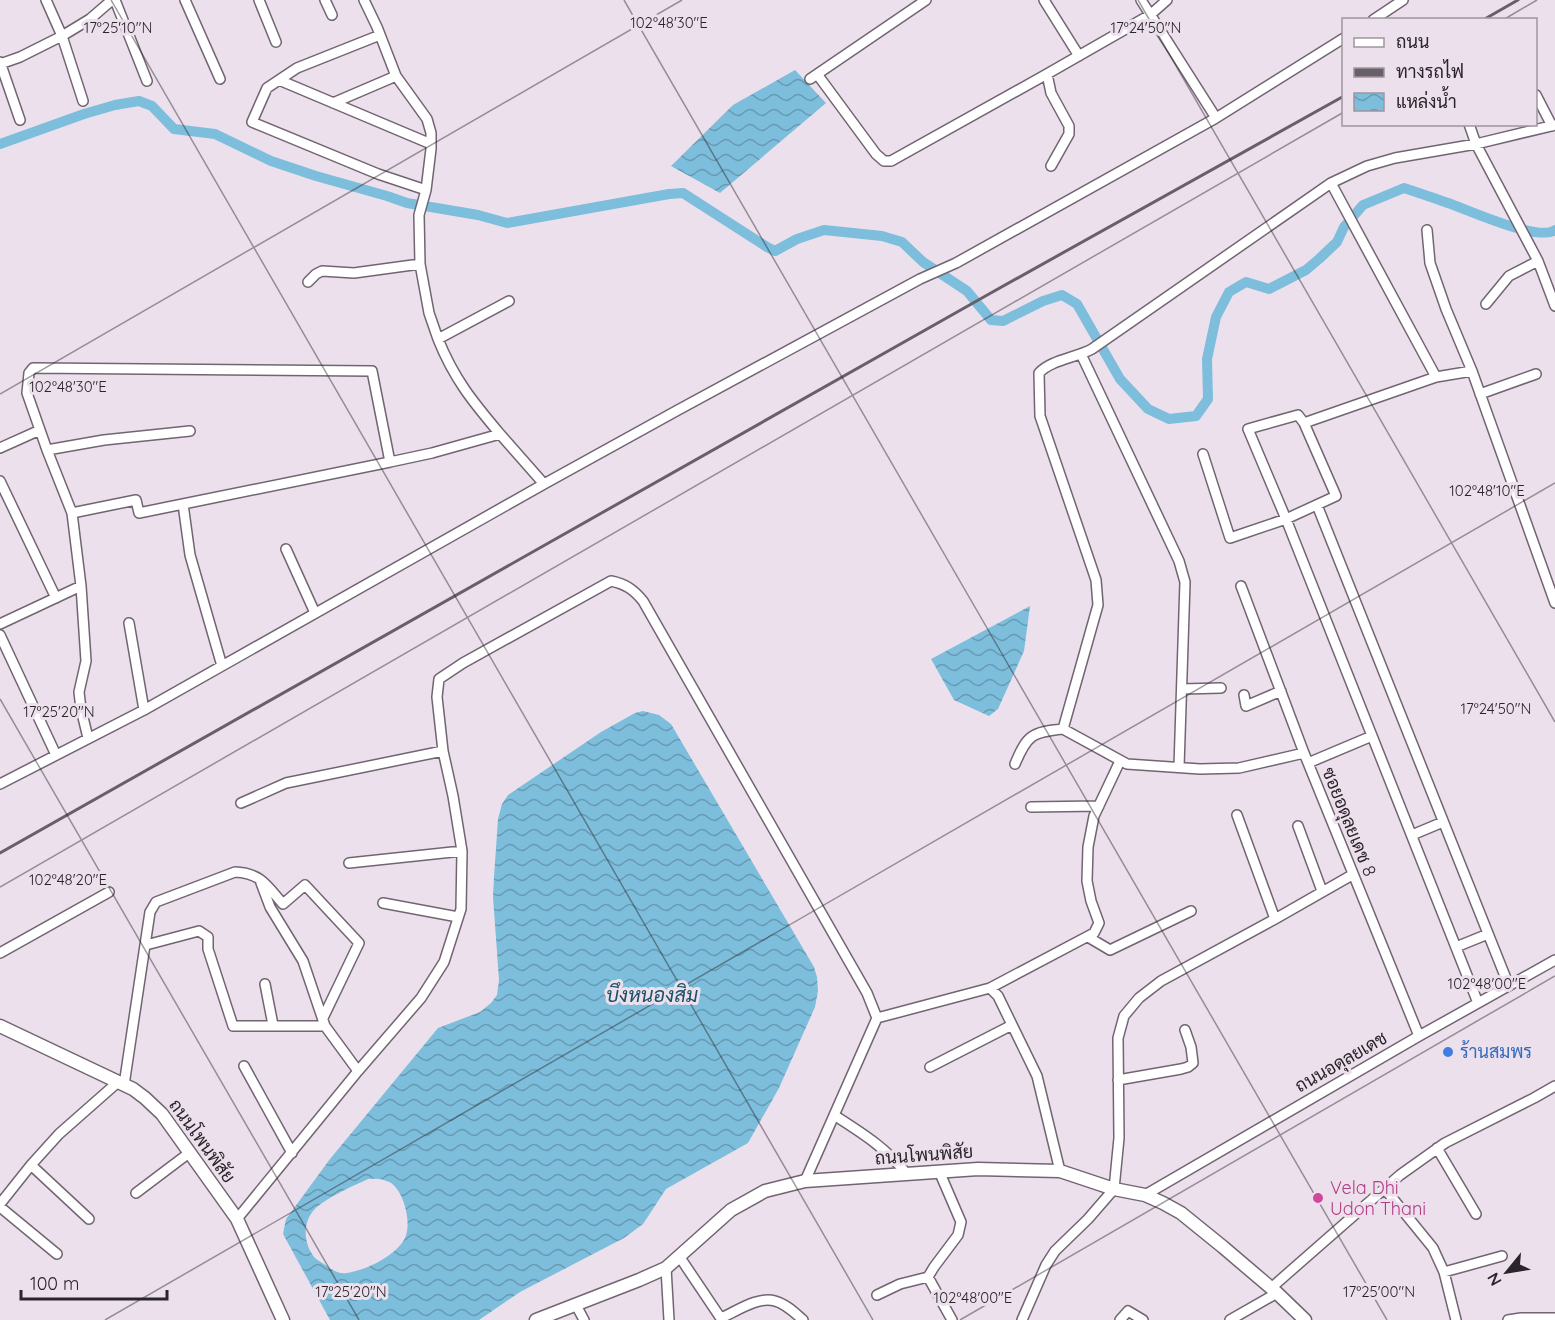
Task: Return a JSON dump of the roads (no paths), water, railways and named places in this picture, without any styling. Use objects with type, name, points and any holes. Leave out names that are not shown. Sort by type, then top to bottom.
[{"type":"street","points":[[46,0],[62,36],[83,101]]},
{"type":"street","points":[[20,120],[0,63],[20,57],[62,36],[90,19],[114,0],[147,81]]},
{"type":"street","points":[[185,0],[220,79]]},
{"type":"street","points":[[259,0],[276,42]]},
{"type":"street","points":[[325,0],[332,15]]},
{"type":"street","points":[[364,0],[396,76],[427,119],[431,133],[425,193],[420,210],[420,264],[429,313],[438,339],[446,358],[470,398],[544,484]]},
{"type":"street","points":[[926,0],[814,77],[876,154],[887,161],[896,159],[1079,56],[1150,15],[1167,0]]},
{"type":"street","points":[[1044,0],[1079,56]]},
{"type":"street","points":[[1141,0],[1216,118]]},
{"type":"street","points":[[1375,18],[1403,0]]},
{"type":"street","points":[[380,34],[297,68],[267,88],[252,122],[425,193]]},
{"type":"street","points":[[0,784],[144,710],[678,410],[920,279],[956,263],[1216,118],[1342,39]]},
{"type":"street","points":[[1047,74],[1051,93],[1069,126],[1069,134],[1051,166]]},
{"type":"street","points":[[333,103],[396,76]]},
{"type":"street","points":[[279,80],[431,144]]},
{"type":"street","points":[[1015,764],[1024,744],[1033,735],[1043,731],[1063,729],[1098,604],[1096,580],[1040,416],[1039,374],[1045,367],[1092,349],[1331,183],[1367,166],[1554,126],[1537,97]]},
{"type":"street","points":[[1470,126],[1476,144],[1538,261],[1555,306]]},
{"type":"street","points":[[1331,183],[1436,377]]},
{"type":"street","points":[[1427,230],[1430,263],[1472,371],[1555,603]]},
{"type":"street","points":[[1486,304],[1509,276],[1538,261]]},
{"type":"street","points":[[308,282],[322,271],[354,273],[420,264]]},
{"type":"street","points":[[438,339],[509,301]]},
{"type":"street","points":[[1082,354],[1179,561],[1185,582],[1179,767]]},
{"type":"street","points":[[88,738],[79,692],[86,661],[81,586],[72,513],[27,393],[28,373],[33,368],[372,372],[390,462]]},
{"type":"street","points":[[1304,423],[1436,377],[1472,371]]},
{"type":"street","points":[[1480,394],[1536,374]]},
{"type":"street","points":[[1203,454],[1230,538],[1286,519],[1336,496],[1304,423],[1298,415],[1248,429],[1286,519],[1478,1003]]},
{"type":"street","points":[[0,448],[40,430]]},
{"type":"street","points":[[47,450],[104,440],[190,431]]},
{"type":"street","points":[[72,513],[136,500],[139,513],[432,453],[500,434]]},
{"type":"street","points":[[0,481],[56,598]]},
{"type":"street","points":[[183,504],[190,555],[222,666]]},
{"type":"street","points":[[1317,505],[1509,986]]},
{"type":"street","points":[[286,549],[315,613]]},
{"type":"street","points":[[237,1220],[358,1071],[421,998],[444,962],[461,909],[462,851],[453,796],[442,751],[437,697],[439,679],[463,663],[611,581],[621,583],[634,591],[643,602],[867,993],[877,1018],[805,1181]]},
{"type":"street","points":[[0,624],[81,586]]},
{"type":"street","points":[[1241,586],[1304,753]]},
{"type":"street","points":[[129,623],[144,710]]},
{"type":"street","points":[[0,635],[56,755]]},
{"type":"street","points":[[1182,689],[1221,688]]},
{"type":"street","points":[[1245,695],[1246,706],[1281,691]]},
{"type":"street","name":"ซอยอดุลยเดช 8","points":[[1063,729],[1127,764],[1200,769],[1239,768],[1304,753],[1419,1036]]},
{"type":"street","points":[[1308,763],[1372,736]]},
{"type":"street","points":[[241,802],[286,783],[442,751]]},
{"type":"street","points":[[877,1018],[990,988],[1094,933],[1099,923],[1087,880],[1088,847],[1094,816],[1120,761]]},
{"type":"street","points":[[1031,807],[1099,806]]},
{"type":"street","points":[[1237,815],[1275,920]]},
{"type":"street","points":[[1412,835],[1443,822]]},
{"type":"street","points":[[1298,826],[1322,891]]},
{"type":"street","points":[[349,863],[462,851]]},
{"type":"street","points":[[57,1254],[0,1205],[59,1134],[121,1083],[150,912],[156,902],[235,872],[259,878],[283,904],[305,885],[359,943],[324,1022]]},
{"type":"street","points":[[1022,1320],[1046,1265],[1055,1251],[1088,1219],[1114,1189],[1119,1138],[1118,1038],[1124,1016],[1139,998],[1161,981],[1275,920],[1352,875]]},
{"type":"street","points":[[259,878],[270,908],[303,961],[324,1022],[358,1071]]},
{"type":"street","points":[[0,953],[109,892]]},
{"type":"street","points":[[383,903],[458,917]]},
{"type":"street","points":[[1088,937],[1110,950],[1191,911]]},
{"type":"street","points":[[146,945],[199,931],[204,933],[208,937],[208,949],[233,1026],[324,1022]]},
{"type":"street","points":[[1456,947],[1488,934]]},
{"type":"street","name":"ถนนอดุลยเดช","points":[[1145,1195],[1555,960]]},
{"type":"street","points":[[265,984],[273,1025]]},
{"type":"street","points":[[990,988],[998,996],[1037,1076],[1060,1172]]},
{"type":"street","points":[[930,1067],[1011,1025]]},
{"type":"street","name":"ถนนโพนพิสัย","points":[[0,1026],[121,1083],[145,1098],[162,1114],[237,1220],[283,1320]]},
{"type":"street","points":[[1118,1080],[1181,1069],[1191,1065],[1193,1063],[1192,1054],[1185,1030]]},
{"type":"street","points":[[244,1066],[292,1153]]},
{"type":"street","points":[[1230,1320],[1274,1291],[1385,1189],[1437,1148],[1555,1086]]},
{"type":"street","points":[[834,1115],[882,1147],[907,1174]]},
{"type":"street","points":[[1437,1148],[1476,1214]]},
{"type":"street","points":[[136,1193],[189,1153]]},
{"type":"street","points":[[31,1165],[89,1219]]},
{"type":"street","name":"ถนนโพนพิสัย","points":[[536,1320],[639,1281],[666,1268],[730,1210],[765,1191],[805,1181],[978,1169],[1060,1172],[1114,1189],[1145,1195],[1181,1213],[1305,1320]]},
{"type":"street","points":[[878,1295],[900,1284],[928,1277],[958,1234],[961,1222],[939,1171]]},
{"type":"street","points":[[1385,1189],[1433,1248],[1444,1272],[1456,1320]]},
{"type":"street","points":[[679,1256],[721,1319],[755,1302],[766,1300],[776,1301],[803,1320]]},
{"type":"street","points":[[1444,1272],[1502,1256]]},
{"type":"street","points":[[666,1268],[669,1320]]},
{"type":"street","points":[[928,1277],[952,1320]]},
{"type":"street","points":[[576,1305],[584,1320]]},
{"type":"street","points":[[1120,1320],[1128,1311],[1143,1320]]},
{"type":"street","points":[[1508,1320],[1555,1318]]},
{"type":"water","points":[[795,70],[826,103],[720,193],[671,166],[733,105]]},
{"type":"water","points":[[1030,606],[1024,651],[998,709],[989,716],[954,700],[931,659]]},
{"type":"water","name":"บึงหนองสิม","points":[[643,711],[659,715],[671,724],[814,967],[818,991],[815,1007],[779,1088],[748,1143],[666,1189],[643,1224],[624,1238],[520,1292],[479,1320],[330,1320],[283,1234],[286,1219],[330,1159],[438,1028],[480,1012],[497,995],[499,980],[493,897],[494,877],[498,819],[502,804],[508,795],[601,732]],"holes":[[[368,1179],[389,1182],[400,1193],[406,1208],[408,1224],[405,1238],[395,1251],[363,1269],[347,1273],[336,1272],[311,1253],[306,1235],[307,1222],[318,1206]]]},
{"type":"waterway","points":[[0,144],[84,114],[139,101],[152,106],[174,129],[215,134],[271,161],[407,203],[478,215],[507,223],[683,193],[775,251],[797,239],[824,230],[882,236],[902,242],[923,262],[967,291],[991,320],[1003,321],[1043,301],[1062,295],[1077,304],[1120,379],[1148,409],[1169,419],[1196,416],[1208,399],[1207,359],[1216,317],[1229,292],[1246,282],[1269,289],[1306,270],[1337,242],[1344,227],[1363,205],[1404,188],[1519,229],[1546,233],[1555,230]]},
{"type":"railway","points":[[1486,18],[1518,0]]},
{"type":"railway","points":[[0,853],[1342,97]]},
{"type":"place","name":"ร้านสมพร","points":[[1448,1052]]},
{"type":"place","name":"Vela Dhi Udon Thani","points":[[1318,1198]]}]
